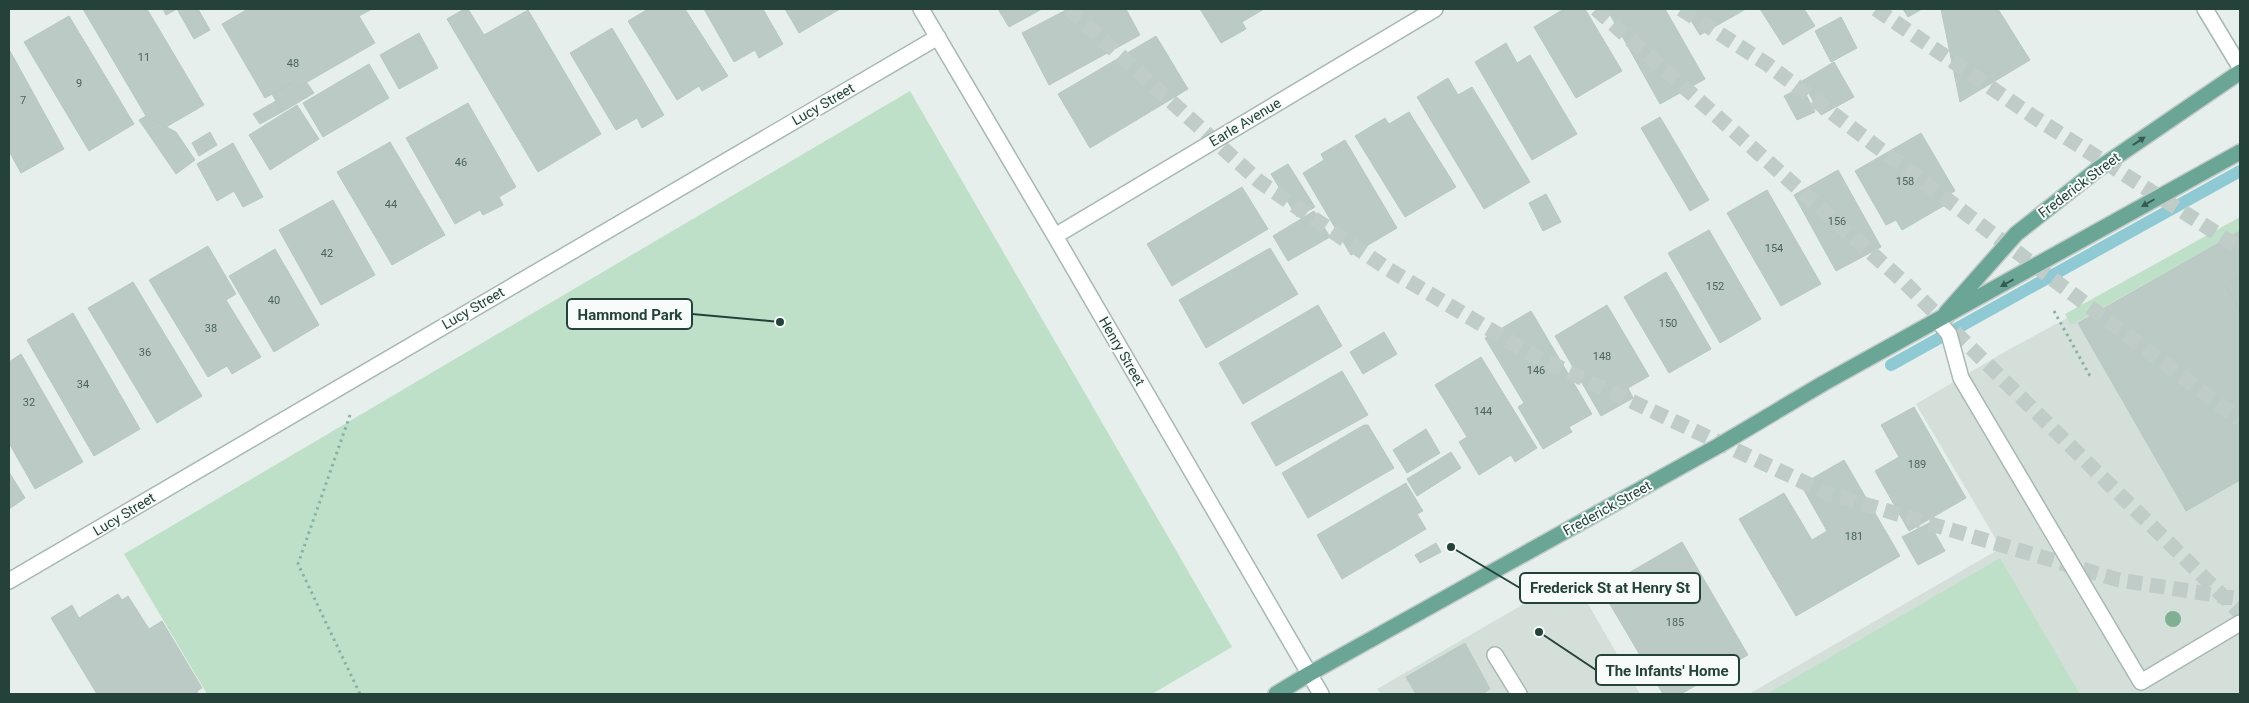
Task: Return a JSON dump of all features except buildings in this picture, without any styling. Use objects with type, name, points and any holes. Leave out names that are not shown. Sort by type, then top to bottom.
[{"type":"main road","name":"Frederick Street","points":[[1938,321],[2016,234],[2098,169],[2240,72]]},
{"type":"main road","name":"Frederick Street","points":[[1276,694],[1718,446],[1824,383],[2237,156]]},
{"type":"street","name":"Henry Street","points":[[921,9],[1321,694]]},
{"type":"street","name":"Earle Avenue","points":[[1055,236],[1435,9]]},
{"type":"street","points":[[2205,9],[2240,67]]},
{"type":"street","name":"Lucy Street","points":[[9,581],[938,37]]},
{"type":"street","points":[[1938,321],[1949,334],[1961,378],[2141,682],[2240,623]]},
{"type":"street","points":[[1495,655],[1519,694]]},
{"type":"path","points":[[2054,311],[2090,376]]},
{"type":"path","points":[[360,694],[298,564],[365,371]]},
{"type":"shaded area","points":[[2240,224],[2240,694],[1749,694],[2001,548],[1916,404],[2008,350]]},
{"type":"shaded area","points":[[1572,576],[1640,694],[1381,694],[1377,689]]},
{"type":"green space","points":[[910,91],[1232,647],[1152,694],[207,694],[124,554]]},
{"type":"green space","points":[[2240,217],[2240,231],[2071,325],[2065,314]]},
{"type":"green space","points":[[2000,558],[2080,694],[1767,694]]},
{"type":"waterway","points":[[1891,365],[2240,171]]},
{"type":"tunnel","points":[[1069,9],[1260,182],[1388,269],[1533,355],[1827,493],[2119,580],[2240,599]]},
{"type":"tunnel","points":[[1596,9],[1905,283],[2240,613]]},
{"type":"tunnel","points":[[1681,9],[1767,64],[2240,420]]},
{"type":"tunnel","points":[[1876,9],[2034,117],[2240,248]]},
{"type":"place","name":"Hammond Park","points":[[780,322]]},
{"type":"place","name":"Frederick St at Henry St","points":[[1451,547]]},
{"type":"place","name":"The Infants' Home","points":[[1539,632]]}]
